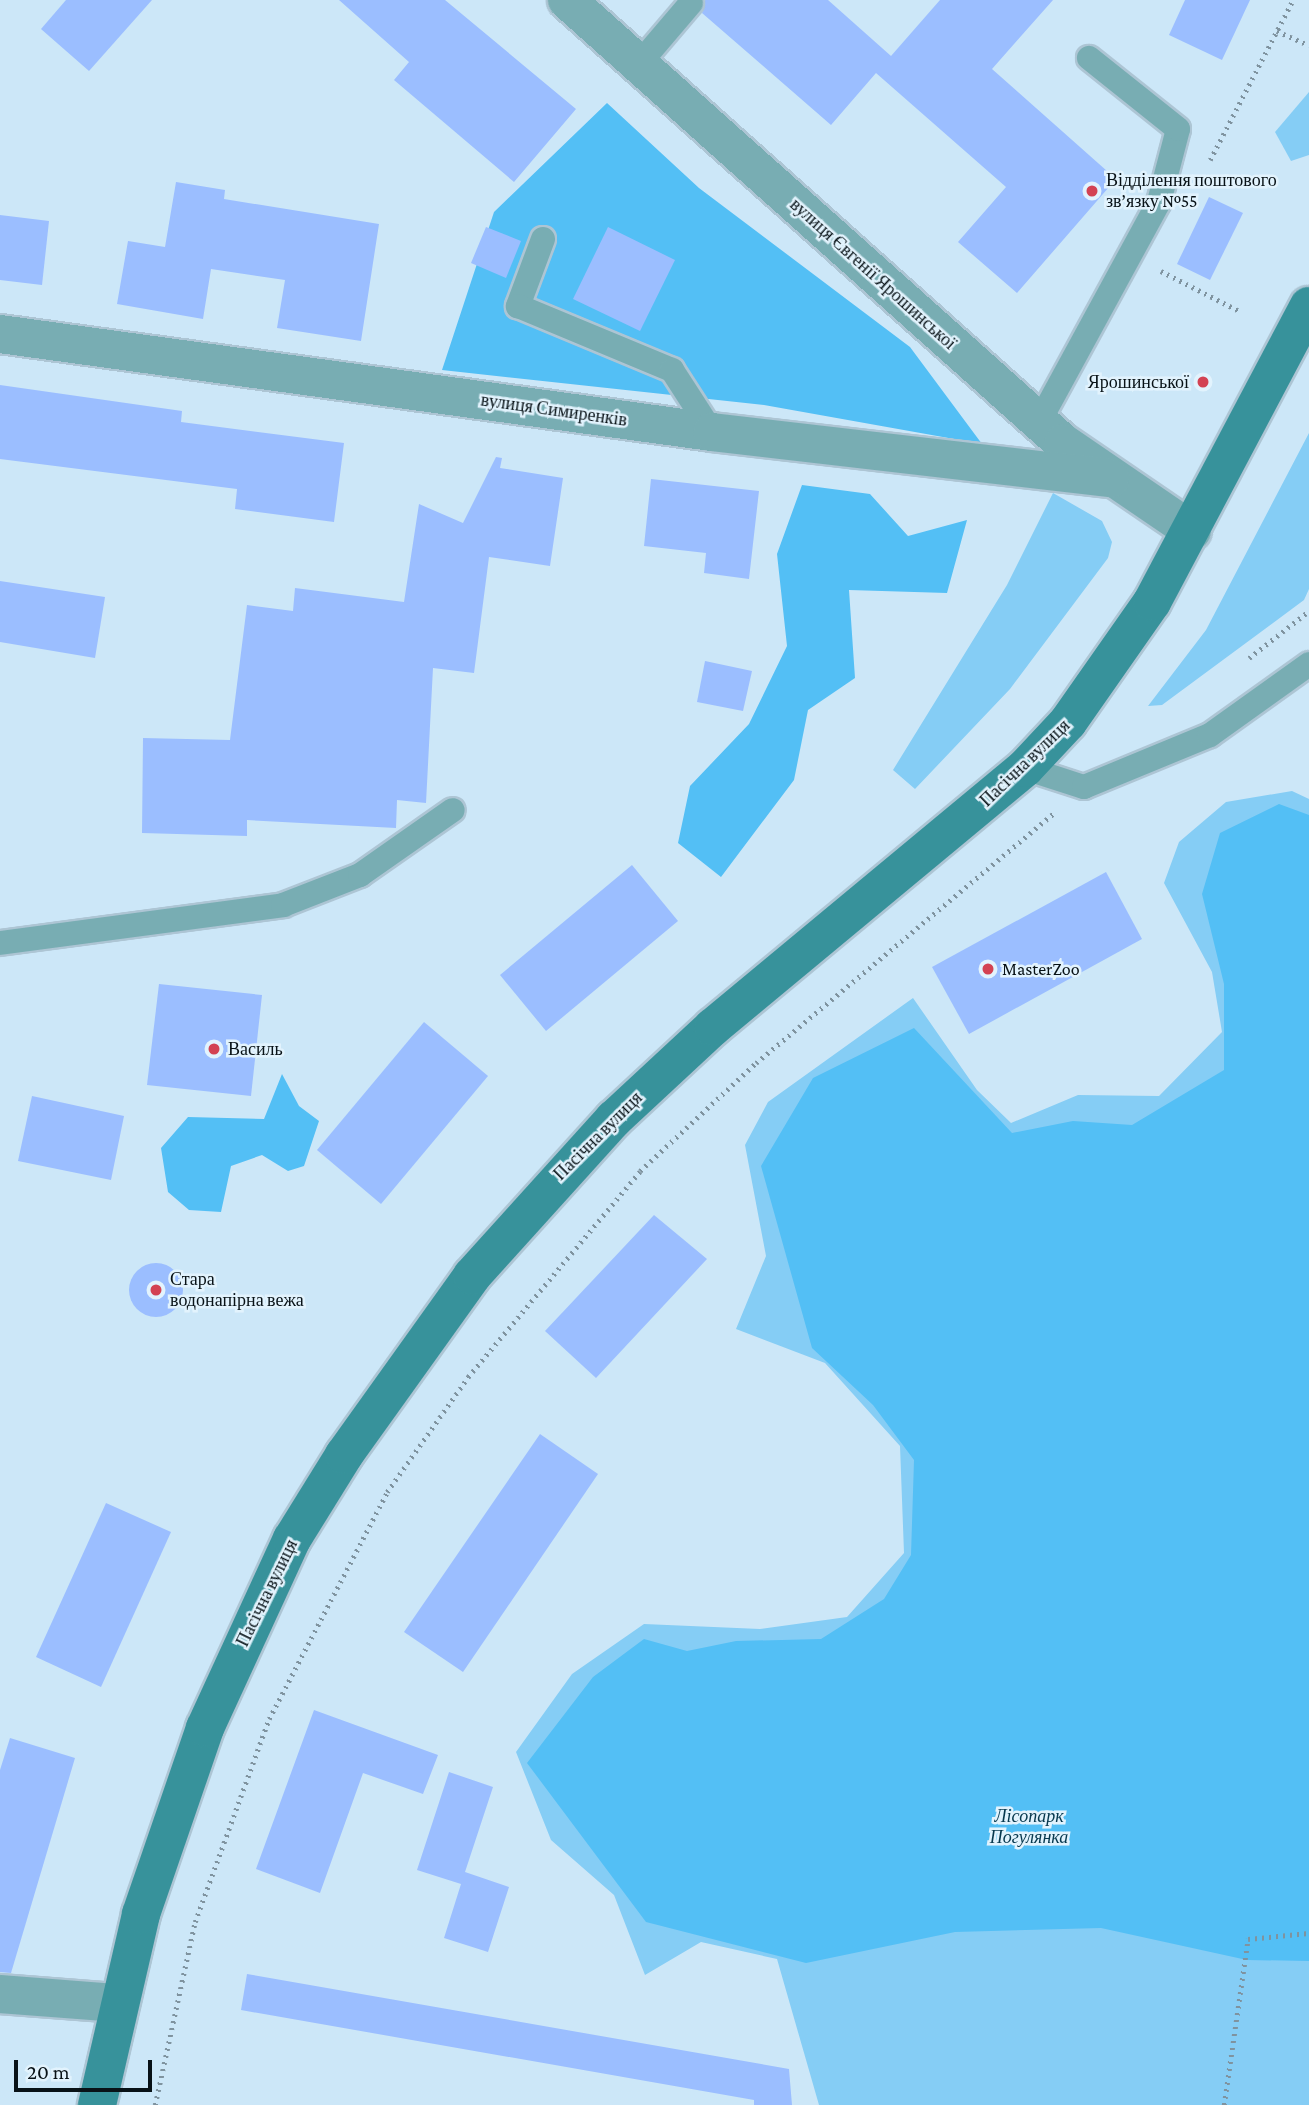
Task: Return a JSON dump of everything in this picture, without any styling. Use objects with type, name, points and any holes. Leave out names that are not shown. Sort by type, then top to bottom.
[{"type":"main road","name":"Пасічна вулиця","points":[[97,2105],[116,2003],[166,1834],[247,1629],[292,1539],[406,1363],[539,1195],[614,1119],[713,1027],[1025,768],[1106,674],[1192,531],[1309,306]]},
{"type":"street","name":"вулиця Євгенії Ярошинської","points":[[567,0],[1039,422],[1110,478],[1192,531]]},
{"type":"street","name":"вулиця Симиренків","points":[[0,334],[712,432],[1110,478]]},
{"type":"street","points":[[0,1994],[116,2003]]},
{"type":"lane","points":[[639,64],[691,3]]},
{"type":"lane","points":[[1039,422],[1159,202],[1178,129],[1088,58]]},
{"type":"lane","points":[[543,239],[518,306],[672,370],[712,432]]},
{"type":"lane","points":[[1025,768],[1084,787],[1210,735],[1309,664]]},
{"type":"lane","points":[[0,943],[282,905],[360,875],[453,810]]},
{"type":"path","points":[[1277,31],[1309,45]]},
{"type":"path","points":[[1154,268],[1239,311]]},
{"type":"path","points":[[155,2105],[195,1922],[269,1719],[358,1539],[432,1428],[639,1171],[756,1063],[1084,787]]},
{"type":"path","points":[[1224,2105],[1248,1939],[1309,1933]]},
{"type":"green space","points":[[1309,92],[1309,155],[1291,161],[1275,132]]},
{"type":"green space","points":[[607,103],[699,188],[910,347],[982,444],[764,405],[442,370],[494,212]]},
{"type":"green space","points":[[1309,433],[1309,589],[1304,600],[1162,705],[1148,706],[1206,630]]},
{"type":"green space","points":[[802,485],[870,494],[908,536],[967,520],[947,593],[849,590],[855,678],[808,710],[794,780],[721,877],[678,843],[690,786],[749,724],[787,646],[777,554]]},
{"type":"green space","points":[[1053,493],[1102,521],[1112,542],[1108,558],[1010,689],[915,789],[893,770],[1007,585]]},
{"type":"green space","name":"Лісопарк Погулянка","points":[[1292,791],[1309,799],[1309,2105],[819,2105],[777,1959],[701,1942],[645,1975],[614,1895],[551,1840],[516,1752],[572,1674],[644,1624],[760,1629],[847,1617],[904,1553],[900,1446],[825,1363],[736,1329],[766,1256],[745,1145],[768,1102],[913,998],[977,1090],[1011,1123],[1078,1095],[1159,1096],[1222,1032],[1212,972],[1164,883],[1179,842],[1226,802]]},
{"type":"green space","name":"Лісопарк Погулянка","points":[[1279,804],[1309,815],[1309,1961],[1247,1960],[1101,1928],[955,1932],[806,1963],[646,1922],[527,1763],[593,1677],[644,1639],[687,1651],[736,1641],[821,1639],[884,1599],[911,1555],[914,1460],[873,1405],[812,1348],[761,1166],[813,1078],[914,1028],[1012,1133],[1073,1121],[1132,1125],[1224,1070],[1224,984],[1202,894],[1220,833]]},
{"type":"green space","points":[[282,1074],[299,1106],[319,1121],[304,1166],[288,1171],[262,1155],[231,1166],[221,1212],[189,1210],[168,1192],[161,1148],[188,1117],[264,1119]]},
{"type":"building","points":[[66,0],[152,0],[89,71],[41,29]]},
{"type":"building","points":[[339,0],[445,0],[576,109],[514,182],[394,80],[409,62]]},
{"type":"building","points":[[705,0],[828,0],[891,56],[940,0],[1053,0],[992,69],[1116,179],[1017,293],[958,242],[1006,187],[876,73],[831,125],[702,13]]},
{"type":"building","points":[[1185,0],[1250,0],[1222,60],[1169,35]]},
{"type":"building","points":[[176,182],[225,190],[224,199],[379,224],[361,341],[277,328],[285,280],[211,269],[203,319],[117,304],[128,241],[165,247]]},
{"type":"building","points":[[1209,197],[1243,213],[1210,280],[1177,264]]},
{"type":"building","points":[[0,215],[49,221],[42,285],[0,280]]},
{"type":"building","points":[[486,227],[521,241],[506,278],[471,263]]},
{"type":"building","points":[[608,227],[675,260],[640,331],[573,299]]},
{"type":"building","points":[[0,385],[182,411],[181,422],[344,443],[334,522],[235,509],[237,489],[0,459]]},
{"type":"building","points":[[496,457],[502,458],[500,468],[563,478],[550,566],[489,557],[474,673],[433,668],[426,803],[397,800],[396,828],[247,820],[247,836],[142,833],[143,738],[230,740],[247,605],[293,611],[295,588],[404,602],[419,504],[463,523]]},
{"type":"building","points":[[651,479],[759,491],[749,579],[704,573],[706,553],[644,546]]},
{"type":"building","points":[[0,581],[105,597],[95,658],[0,642]]},
{"type":"building","points":[[705,661],[752,671],[743,711],[697,702]]},
{"type":"building","points":[[632,865],[678,921],[546,1031],[500,975]]},
{"type":"building","points":[[1106,872],[1142,939],[969,1034],[932,967]]},
{"type":"building","points":[[159,984],[262,995],[251,1096],[147,1085]]},
{"type":"building","points":[[424,1022],[488,1076],[381,1204],[317,1150]]},
{"type":"building","points":[[32,1096],[124,1116],[111,1180],[18,1161]]},
{"type":"building","points":[[654,1215],[707,1259],[596,1378],[545,1331]]},
{"type":"building","name":"Стара водонапірна вежа","points":[[161,1263],[171,1267],[179,1275],[183,1290],[179,1305],[171,1313],[151,1317],[141,1313],[133,1305],[129,1285],[133,1275],[141,1267]]},
{"type":"building","points":[[540,1434],[598,1474],[463,1672],[404,1632]]},
{"type":"building","points":[[106,1503],[171,1532],[101,1687],[36,1657]]},
{"type":"building","points":[[314,1710],[438,1755],[423,1794],[363,1773],[320,1893],[256,1869]]},
{"type":"building","points":[[10,1738],[75,1758],[11,1973],[0,1972],[0,1770]]},
{"type":"building","points":[[449,1772],[493,1787],[465,1872],[509,1887],[488,1952],[444,1938],[461,1884],[417,1870]]},
{"type":"building","points":[[247,1974],[789,2069],[792,2105],[754,2105],[754,2100],[241,2010]]},
{"type":"place","name":"Відділення поштового зв’язку №55","points":[[1092,191]]},
{"type":"place","name":"Ярошинської","points":[[1203,382]]},
{"type":"place","name":"MasterZoo","points":[[988,969]]},
{"type":"place","name":"Василь","points":[[214,1049]]},
{"type":"place","name":"Стара водонапірна вежа","points":[[156,1290]]}]
